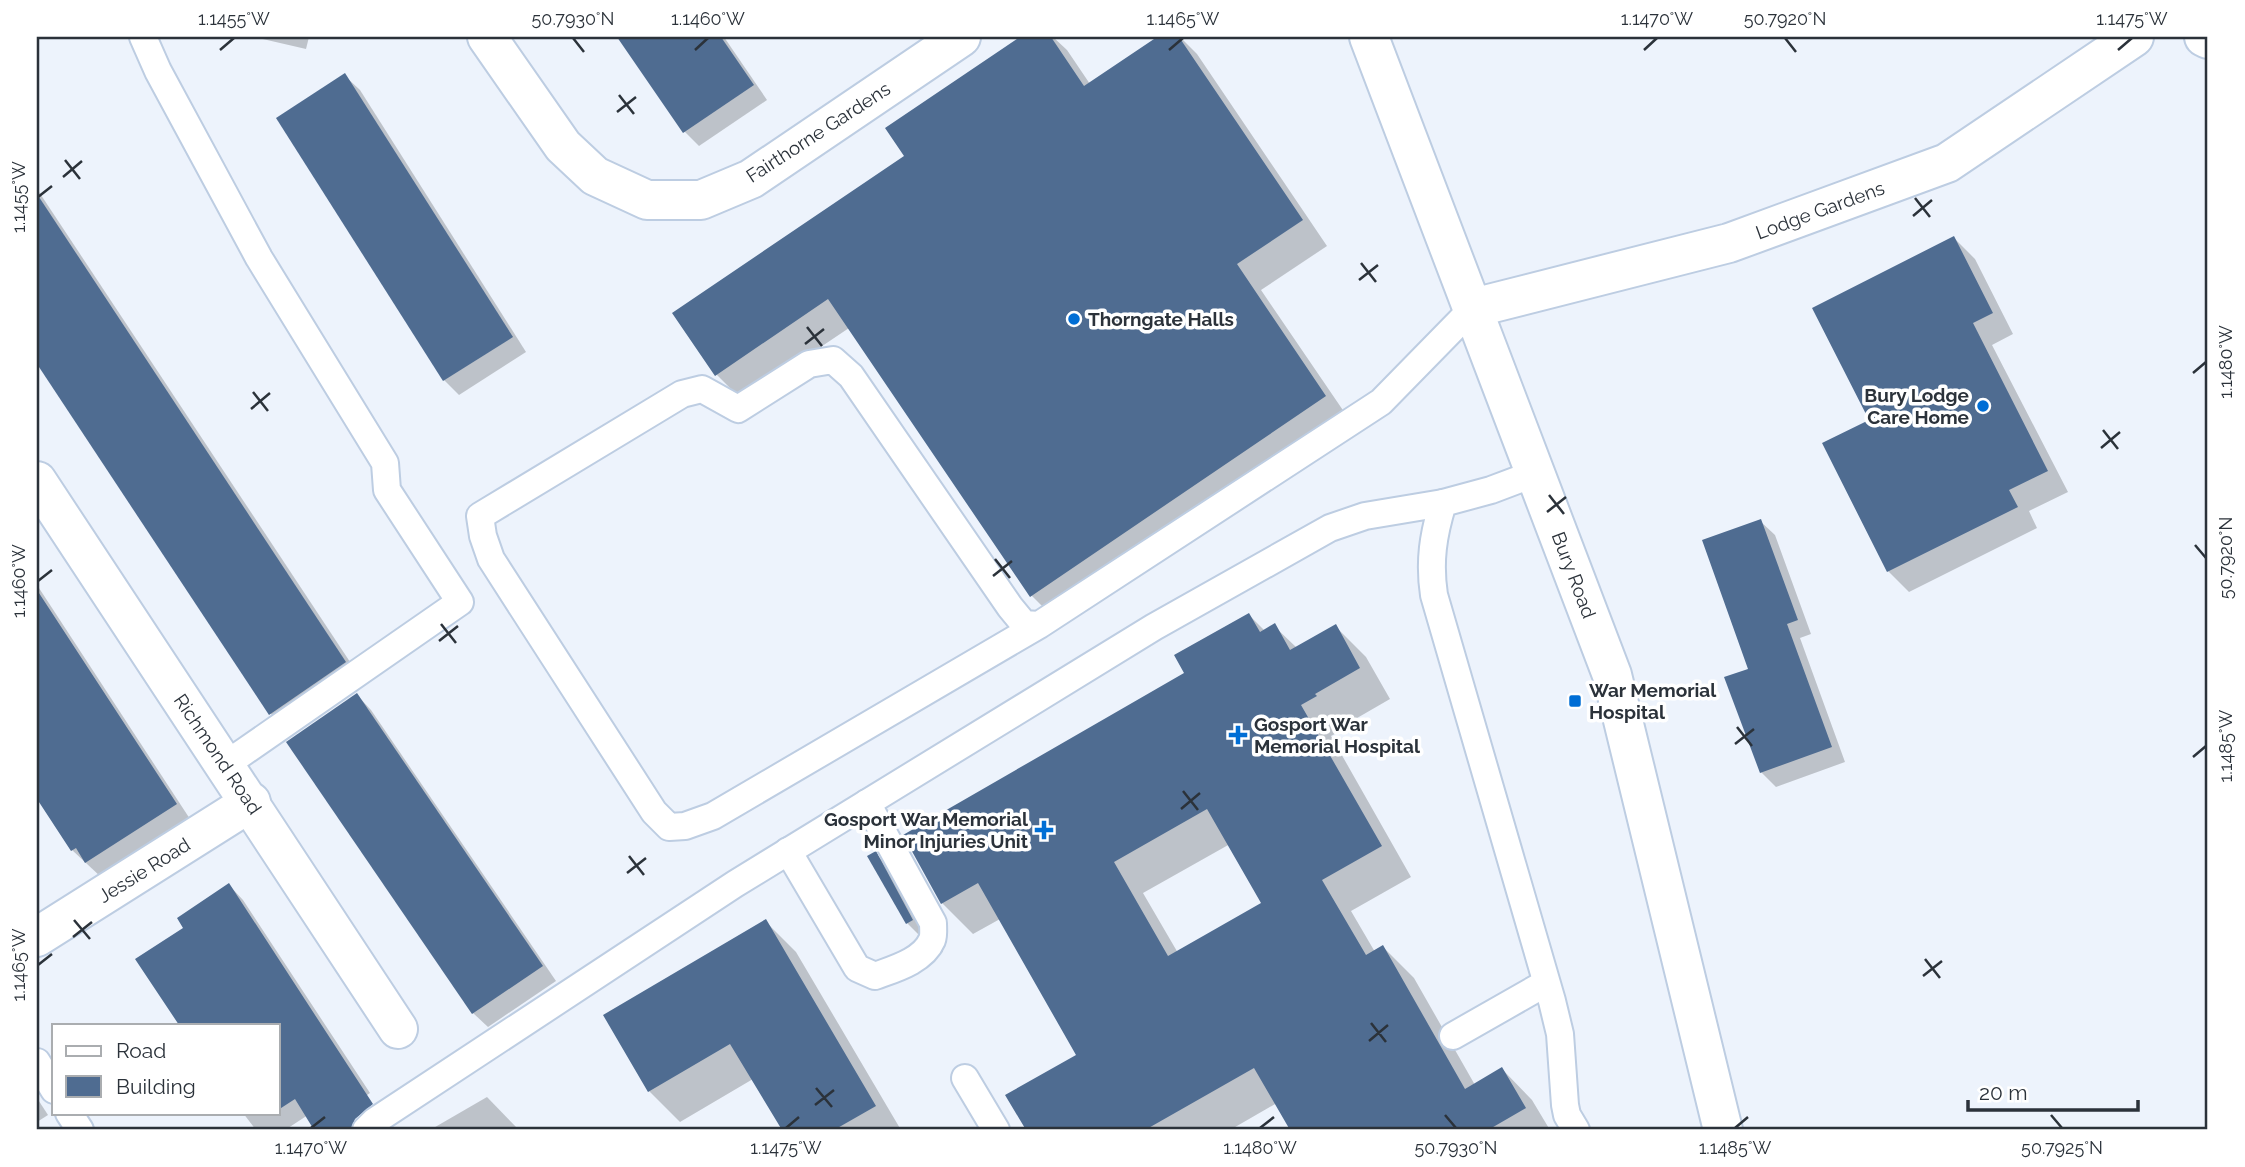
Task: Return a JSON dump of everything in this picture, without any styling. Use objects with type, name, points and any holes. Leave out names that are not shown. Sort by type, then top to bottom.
[{"type":"street","name":"Fairthorne Gardens","points":[[487,37],[563,146],[595,176],[647,200],[701,200],[751,179],[961,37]]},
{"type":"street","name":"Bury Road","points":[[1369,37],[1612,675],[1723,1130]]},
{"type":"street","name":"Lodge Gardens","points":[[1473,308],[1729,243],[1947,163],[2134,37]]},
{"type":"street","points":[[2204,37],[2208,39]]},
{"type":"street","name":"Richmond Road","points":[[37,481],[251,802],[398,1029]]},
{"type":"street","name":"Jessie Road","points":[[37,937],[251,802]]},
{"type":"lane","points":[[143,37],[158,71],[258,258],[385,463],[387,490],[460,602],[225,765]]},
{"type":"lane","points":[[1039,625],[1024,624],[1010,607],[851,376],[833,360],[809,364],[738,409],[702,389],[682,394],[481,516],[483,536],[491,559],[647,801],[669,828],[685,826],[713,816],[1039,625],[1381,402],[1473,308]]},
{"type":"lane","points":[[366,1130],[375,1121],[735,884],[1154,627],[1330,528],[1365,516],[1443,503],[1491,490],[1536,473]]},
{"type":"lane","points":[[1443,503],[1433,535],[1431,574],[1434,595],[1560,1034],[1565,1105],[1567,1115],[1576,1130]]},
{"type":"lane","points":[[789,851],[857,968],[875,976],[900,967],[922,954],[932,939],[933,923],[867,803]]},
{"type":"lane","points":[[1453,1037],[1546,983]]},
{"type":"lane","points":[[37,1062],[52,1087]]},
{"type":"lane","points":[[965,1078],[996,1130]]},
{"type":"lane","points":[[70,1114],[80,1130]]},
{"type":"building","points":[[617,37],[721,37],[754,85],[683,133]]},
{"type":"building","name":"Thorngate Halls","points":[[1020,37],[1051,37],[1084,86],[1157,37],[1179,37],[1303,220],[1237,264],[1326,396],[1030,597],[828,299],[715,376],[672,313],[904,156],[885,128]]},
{"type":"building","points":[[345,73],[513,337],[443,381],[276,118]]},
{"type":"building","points":[[37,194],[346,662],[269,715],[37,364]]},
{"type":"building","name":"Bury Lodge Care Home","points":[[1954,236],[1993,313],[1973,323],[2048,471],[2009,490],[2018,507],[1887,572],[1822,443],[1869,420],[1812,308]]},
{"type":"building","points":[[1761,519],[1798,620],[1787,624],[1832,747],[1760,773],[1724,677],[1748,669],[1702,540]]},
{"type":"building","points":[[37,590],[177,804],[85,863],[76,848],[71,851],[37,799]]},
{"type":"building","points":[[1249,613],[1260,632],[1275,623],[1290,650],[1336,624],[1360,668],[1301,705],[1382,846],[1322,880],[1366,955],[1383,945],[1465,1089],[1502,1067],[1526,1108],[1488,1130],[1290,1130],[1254,1068],[1145,1130],[1026,1130],[1005,1095],[1076,1055],[978,883],[941,904],[903,835],[1184,673],[1174,655]],"holes":[[[1207,809],[1261,903],[1168,956],[1114,862]]]},
{"type":"building","points":[[357,693],[543,966],[472,1014],[286,742]]},
{"type":"building","points":[[876,851],[913,920],[906,924],[867,856]]},
{"type":"building","points":[[229,883],[373,1104],[355,1119],[351,1130],[314,1130],[295,1099],[280,1109],[280,1024],[178,1024],[135,959],[183,928],[177,918]]},
{"type":"building","points":[[766,919],[876,1106],[834,1130],[782,1130],[730,1044],[648,1092],[603,1015]]},
{"type":"place","name":"Thorngate Halls","points":[[1074,319]]},
{"type":"place","name":"Bury Lodge Care Home","points":[[1983,406]]},
{"type":"place","name":"War Memorial Hospital","points":[[1575,701]]},
{"type":"place","name":"Gosport War Memorial Hospital","points":[[1238,735]]},
{"type":"place","name":"Gosport War Memorial Minor Injuries Unit","points":[[1044,830]]}]
